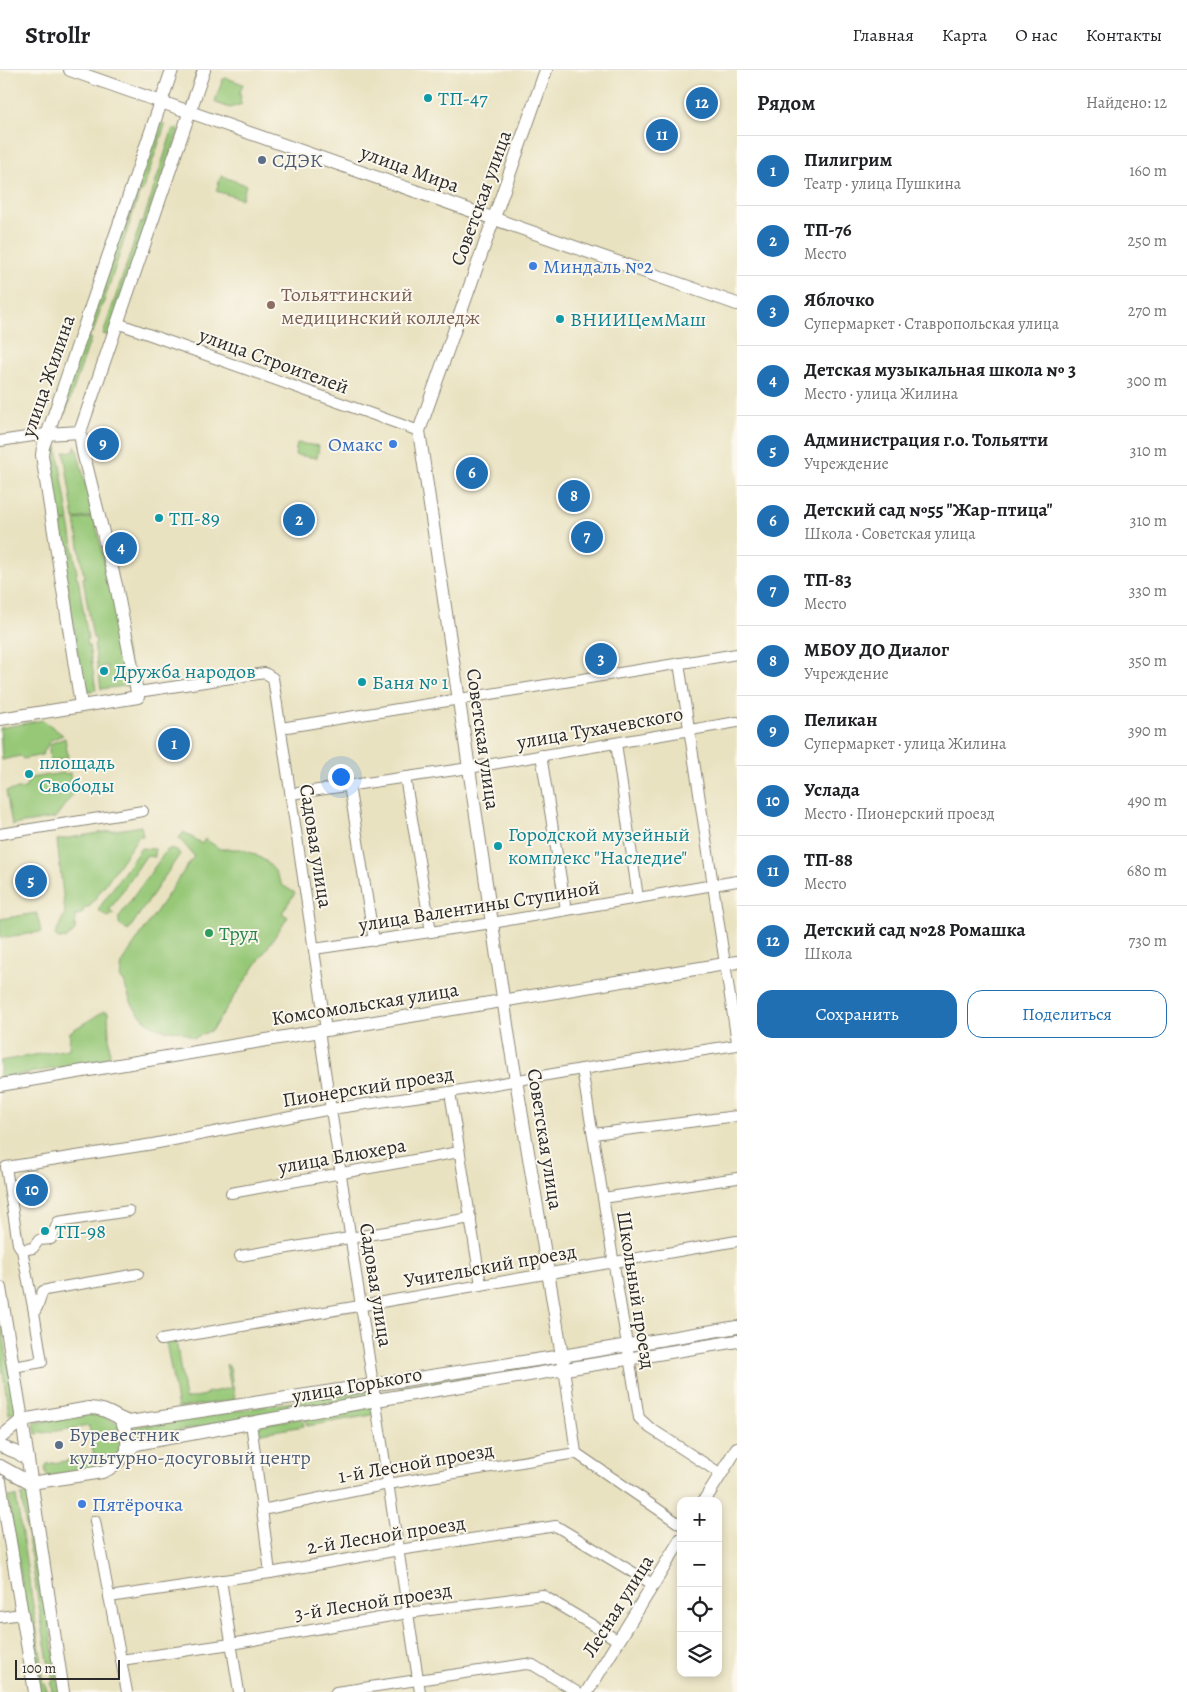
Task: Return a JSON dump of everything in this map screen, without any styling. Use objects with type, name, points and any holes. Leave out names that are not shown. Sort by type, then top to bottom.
[{"type":"main road","name":"улица Мира","points":[[70,70],[737,304]]},
{"type":"main road","name":"улица Жилина","points":[[82,705],[42,455],[46,434],[80,342],[172,70]]},
{"type":"main road","points":[[0,719],[138,695],[116,585],[83,452],[80,432],[204,70]]},
{"type":"main road","name":"Советская улица","points":[[546,70],[419,431],[503,1000],[564,1362]]},
{"type":"main road","points":[[46,434],[80,432]]},
{"type":"main road","name":"Комсомольская улица","points":[[0,1086],[323,1030],[731,963]]},
{"type":"main road","points":[[0,1288],[63,1692]]},
{"type":"main road","name":"улица Горького","points":[[31,1483],[110,1470],[127,1450],[136,1444],[628,1351],[737,1327]]},
{"type":"main road","name":"улица Горького","points":[[628,1351],[737,1341]]},
{"type":"main road","name":"улица Горького","points":[[0,1438],[22,1420],[90,1408],[100,1408],[109,1411],[120,1419],[130,1422],[373,1385],[564,1362]]},
{"type":"main road","points":[[120,1419],[123,1423],[127,1450]]},
{"type":"main road","points":[[0,1446],[18,1453],[28,1460]]},
{"type":"main road","points":[[707,1497],[737,1448]]},
{"type":"main road","points":[[0,1466],[31,1483]]},
{"type":"main road","points":[[0,1482],[35,1692]]},
{"type":"main road","name":"Лесная улица","points":[[587,1692],[679,1542]]},
{"type":"street","name":"улица Строителей","points":[[117,323],[419,431]]},
{"type":"street","points":[[0,441],[46,434]]},
{"type":"street","points":[[281,728],[737,654]]},
{"type":"street","points":[[679,663],[713,885],[731,963],[737,1043]]},
{"type":"street","name":"Садовая улица","points":[[138,695],[265,673],[274,678],[314,950],[331,1109],[420,1692]]},
{"type":"street","name":"улица Тухачевского","points":[[291,794],[469,768],[737,722]]},
{"type":"street","points":[[616,743],[638,898]]},
{"type":"street","points":[[541,756],[566,910]]},
{"type":"street","points":[[405,777],[431,932]]},
{"type":"street","points":[[349,785],[374,940]]},
{"type":"street","points":[[0,834],[144,811]]},
{"type":"street","name":"улица Валентины Ступиной","points":[[314,950],[566,910],[737,880]]},
{"type":"street","name":"Пионерский проезд","points":[[22,1250],[18,1244],[6,1167],[153,1144],[331,1109],[450,1092],[737,1043]]},
{"type":"street","name":"Школьный проезд","points":[[582,1069],[639,1418],[650,1428],[721,1474]]},
{"type":"street","points":[[450,1092],[481,1285]]},
{"type":"street","points":[[593,1134],[737,1116]]},
{"type":"street","name":"улица Блюхера","points":[[231,1193],[459,1152]]},
{"type":"street","points":[[603,1198],[737,1178]]},
{"type":"street","points":[[13,1367],[42,1362],[22,1250],[33,1248],[39,1240],[51,1239],[58,1222],[129,1211]]},
{"type":"street","points":[[240,1256],[471,1218]]},
{"type":"street","name":"Учительский проезд","points":[[161,1340],[737,1241]]},
{"type":"street","points":[[34,1312],[39,1306],[44,1291],[51,1288],[138,1274]]},
{"type":"street","name":"Советская улица","points":[[564,1362],[576,1453]]},
{"type":"street","points":[[251,1422],[270,1573]]},
{"type":"street","points":[[576,1453],[677,1522]]},
{"type":"street","name":"1-й Лесной проезд","points":[[262,1510],[388,1484],[576,1453]]},
{"type":"street","points":[[95,1521],[127,1692]]},
{"type":"street","name":"2-й Лесной проезд","points":[[109,1597],[270,1573],[399,1550],[556,1526],[654,1584]]},
{"type":"street","points":[[221,1580],[239,1692]]},
{"type":"street","name":"3-й Лесной проезд","points":[[121,1660],[231,1644],[408,1613],[542,1595],[619,1641]]},
{"type":"street","points":[[0,1617],[22,1614]]},
{"type":"street","points":[[336,1692],[526,1664],[533,1665],[577,1692]]},
{"type":"green space","points":[[226,78],[243,84],[239,95],[241,96],[242,104],[230,108],[216,103],[215,101],[223,79]]},
{"type":"green space","points":[[158,123],[165,125],[142,192],[140,192],[93,333],[87,331]]},
{"type":"green space","points":[[173,128],[179,130],[109,336],[103,334],[141,222],[143,222]]},
{"type":"green space","points":[[221,176],[246,185],[242,199],[216,191]]},
{"type":"green space","points":[[85,336],[91,338],[65,414],[59,412]]},
{"type":"green space","points":[[297,443],[319,446],[317,458],[295,455]]},
{"type":"green space","points":[[75,445],[94,516],[74,519],[64,452],[75,451]]},
{"type":"green space","points":[[57,447],[69,520],[64,521],[57,528],[47,448]]},
{"type":"green space","points":[[94,517],[134,685],[101,689],[99,674],[103,673],[104,676],[108,676],[107,666],[102,666],[102,670],[98,671],[94,644],[96,644],[95,638],[93,638],[75,520]]},
{"type":"green space","points":[[69,521],[88,639],[86,639],[87,645],[89,645],[96,690],[84,692],[58,530],[65,522]]},
{"type":"green space","points":[[43,720],[63,735],[51,740],[42,755],[23,759],[20,756],[2,760],[0,728]]},
{"type":"green space","points":[[65,738],[68,757],[50,762],[49,749],[52,743]]},
{"type":"green space","points":[[70,773],[73,794],[55,818],[12,825],[6,791],[25,788],[30,778]]},
{"type":"green space","points":[[141,826],[143,836],[139,836],[90,906],[84,909],[82,914],[76,915],[75,931],[67,938],[59,939],[55,935],[65,913],[57,840]]},
{"type":"green space","name":"Труд","points":[[184,832],[202,844],[205,839],[220,849],[241,849],[254,854],[267,862],[275,871],[282,885],[295,893],[282,913],[288,917],[212,1030],[194,1038],[180,1031],[164,1030],[148,1022],[137,1011],[129,997],[124,981],[120,979],[122,962],[194,856],[179,838]]},
{"type":"green space","points":[[141,848],[155,849],[155,857],[146,856],[109,911],[114,914],[108,917],[99,911],[99,908]]},
{"type":"green space","points":[[171,848],[177,850],[180,854],[128,931],[119,924],[119,917],[166,851]]},
{"type":"green space","points":[[37,913],[41,932],[0,938],[0,919]]},
{"type":"green space","points":[[104,1011],[108,1012],[110,1059],[0,1078],[0,1061],[69,1049],[70,1032]]},
{"type":"green space","points":[[0,1311],[16,1413],[9,1414],[0,1352]]},
{"type":"green space","points":[[176,1340],[185,1399],[231,1388],[226,1364],[230,1367],[235,1400],[178,1408],[166,1342]]},
{"type":"green space","points":[[558,1361],[561,1364],[400,1389],[402,1386]]},
{"type":"green space","points":[[368,1390],[371,1396],[138,1438],[132,1432],[133,1427]]},
{"type":"green space","points":[[372,1407],[372,1415],[307,1426],[305,1417]]},
{"type":"green space","points":[[96,1413],[118,1424],[123,1447],[110,1465],[47,1477],[45,1467],[47,1464],[94,1456],[89,1426],[36,1434],[34,1423]]},
{"type":"green space","points":[[302,1418],[304,1426],[256,1434],[256,1425]]},
{"type":"green space","points":[[29,1494],[60,1692],[52,1692],[51,1683],[53,1682],[50,1662],[48,1662],[21,1495]]},
{"type":"green space","points":[[16,1496],[42,1663],[40,1663],[43,1684],[45,1684],[47,1692],[39,1692],[8,1497]]},
{"type":"place","name":"ТП-47","points":[[428,98]]},
{"type":"place","name":"Детский сад №28 Ромашка","points":[[702,103]]},
{"type":"place","name":"ТП-88","points":[[662,135]]},
{"type":"place","name":"СДЭК","points":[[262,160]]},
{"type":"place","name":"Миндаль №2","points":[[533,266]]},
{"type":"place","name":"Тольяттинский медицинский колледж","points":[[271,305]]},
{"type":"place","name":"ВНИИЦемМаш","points":[[560,319]]},
{"type":"place","name":"Пеликан","points":[[103,444]]},
{"type":"place","name":"Омакс","points":[[393,444]]},
{"type":"place","name":"Детский сад №55 \"Жар-птица\"","points":[[472,473]]},
{"type":"place","name":"МБОУ ДО Диалог","points":[[574,496]]},
{"type":"place","name":"ТП-89","points":[[159,518]]},
{"type":"place","name":"ТП-76","points":[[299,520]]},
{"type":"place","name":"ТП-83","points":[[587,537]]},
{"type":"place","name":"Детская музыкальная школа № 3","points":[[121,548]]},
{"type":"place","name":"Яблочко","points":[[601,659]]},
{"type":"place","name":"Дружба народов","points":[[104,671]]},
{"type":"place","name":"Баня № 1","points":[[362,682]]},
{"type":"place","name":"Пилигрим","points":[[174,744]]},
{"type":"place","name":"площадь Свободы","points":[[29,774]]},
{"type":"place","name":"Городской музейный комплекс \"Наследие\"","points":[[498,846]]},
{"type":"place","name":"Администрация г.о. Тольятти","points":[[31,881]]},
{"type":"place","name":"Труд","points":[[209,933]]},
{"type":"place","name":"Услада","points":[[32,1190]]},
{"type":"place","name":"ТП-98","points":[[45,1231]]},
{"type":"place","name":"Буревестник культурно-досуговый центр","points":[[59,1445]]},
{"type":"place","name":"Пятёрочка","points":[[82,1504]]}]
